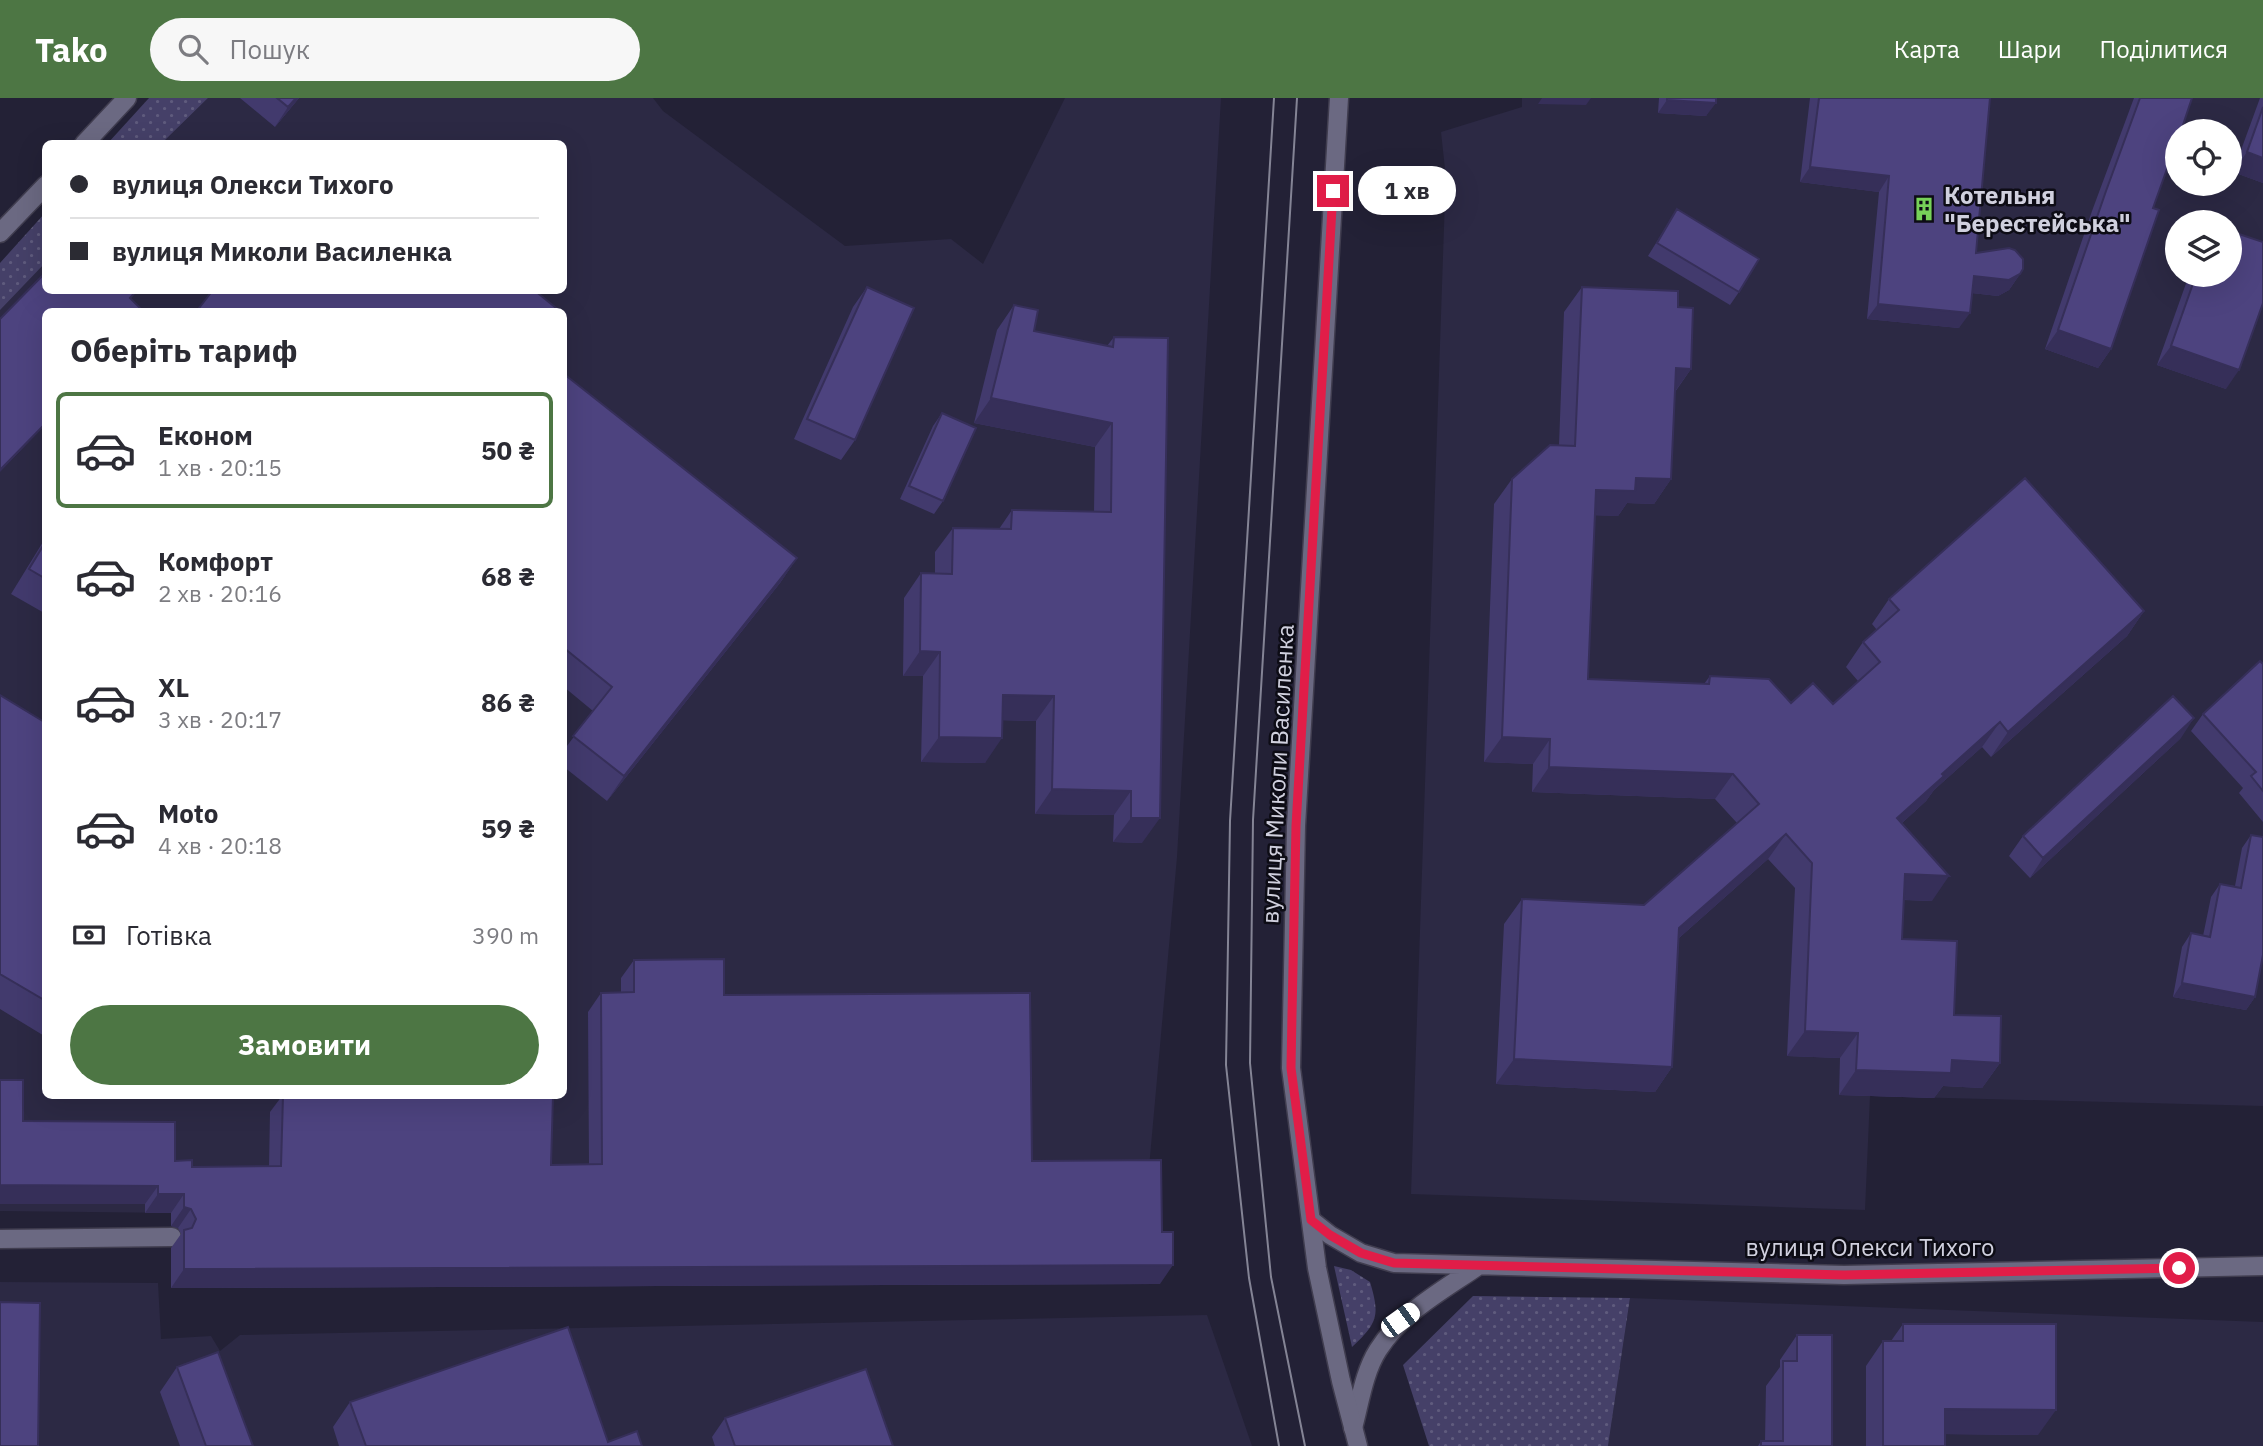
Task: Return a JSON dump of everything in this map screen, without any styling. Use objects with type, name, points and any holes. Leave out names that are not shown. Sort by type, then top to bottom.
[{"type":"street","points":[[88,140],[128,98]]},
{"type":"street","name":"вулиця Миколи Василенка","points":[[1339,98],[1296,853],[1291,1068],[1317,1268],[1358,1446]]},
{"type":"street","points":[[0,233],[42,188]]},
{"type":"street","name":"вулиця Олекси Тихого","points":[[1311,1220],[1361,1253],[1394,1263],[1844,1275],[2263,1266]]},
{"type":"street","points":[[0,1239],[172,1237]]},
{"type":"street","points":[[1353,1428],[1368,1374],[1378,1351],[1400,1320],[1478,1266]]},
{"type":"shaded area","points":[[149,98],[208,98],[165,140],[111,140]]},
{"type":"shaded area","points":[[208,98],[653,98],[663,111],[845,246],[951,239],[983,264],[1065,98],[1221,98],[1177,857],[1148,1179],[1160,1251],[1160,1284],[171,1288],[172,1237],[179,1213],[0,1211],[0,304],[42,262],[42,294],[567,294],[567,140],[165,140]]},
{"type":"shaded area","points":[[1522,98],[2263,98],[2263,1106],[1870,1096],[1865,1210],[1411,1194],[1446,178],[1441,132],[1522,107]]},
{"type":"shaded area","points":[[42,216],[42,266],[0,310],[0,263]]},
{"type":"shaded area","points":[[1334,1266],[1351,1270],[1370,1282],[1373,1293],[1376,1311],[1372,1325],[1352,1347]]},
{"type":"shaded area","points":[[0,1282],[158,1283],[161,1339],[211,1336],[220,1351],[240,1335],[1207,1315],[1252,1446],[0,1446]]},
{"type":"shaded area","points":[[1473,1296],[1630,1298],[1608,1446],[1429,1446],[1403,1365]]},
{"type":"shaded area","points":[[1630,1298],[2263,1322],[2263,1446],[1608,1446]]},
{"type":"building","points":[[277,98],[296,98],[288,107]]},
{"type":"building","points":[[1716,98],[1716,103],[1667,100]]},
{"type":"building","name":"Котельня \"Берестейська\"","points":[[1819,98],[1990,98],[1976,253],[2009,248],[2015,250],[2023,259],[2020,274],[2009,280],[1974,276],[1970,313],[1878,304],[1889,176],[1810,167]]},
{"type":"building","points":[[2140,98],[2192,98],[2185,119],[2165,119],[2165,174],[2153,208],[2159,210],[2111,349],[2058,330]]},
{"type":"building","points":[[2263,107],[2263,158],[2247,152]]},
{"type":"building","points":[[1677,209],[1759,259],[1739,292],[1657,243]]},
{"type":"building","points":[[2242,235],[2263,242],[2263,303],[2239,370],[2171,346],[2192,287],[2242,287]]},
{"type":"building","points":[[42,276],[42,294],[134,294],[130,298],[140,308],[42,308],[42,427],[0,470],[0,319]]},
{"type":"building","points":[[867,287],[914,308],[855,440],[807,419]]},
{"type":"building","points":[[1582,287],[1678,291],[1678,307],[1693,308],[1691,369],[1676,368],[1671,479],[1636,478],[1635,491],[1596,490],[1588,679],[1709,684],[1710,676],[1769,679],[1791,703],[1813,683],[1833,704],[1880,662],[1863,642],[1899,610],[1889,599],[2025,478],[2144,611],[2008,732],[2000,722],[1897,818],[1949,876],[1905,874],[1902,939],[1957,941],[1954,1015],[2001,1016],[2000,1063],[1952,1060],[1951,1073],[1856,1070],[1858,1033],[1805,1031],[1812,863],[1786,834],[1679,928],[1672,1067],[1514,1059],[1522,899],[1644,905],[1759,804],[1733,774],[1549,767],[1550,739],[1502,737],[1512,479],[1550,445],[1575,446]]},
{"type":"building","points":[[210,294],[539,294],[556,308],[199,308]]},
{"type":"building","points":[[1014,305],[1038,310],[1034,331],[1113,347],[1114,337],[1168,338],[1160,818],[1131,818],[1131,791],[1052,789],[1054,696],[1003,695],[1002,738],[939,737],[940,652],[920,651],[921,573],[952,574],[953,528],[1011,529],[1012,510],[1111,512],[1112,423],[991,398]]},
{"type":"building","points":[[567,376],[797,558],[624,776],[573,736],[612,687],[567,650]]},
{"type":"building","points":[[942,413],[976,428],[943,501],[909,486]]},
{"type":"building","points":[[42,548],[42,577],[29,569]]},
{"type":"building","points":[[2260,661],[2263,664],[2263,791],[2251,776],[2256,772],[2203,714]]},
{"type":"building","points":[[0,695],[42,721],[42,999],[0,974]]},
{"type":"building","points":[[2173,696],[2194,718],[2043,858],[2023,836]]},
{"type":"building","points":[[2251,835],[2263,837],[2263,955],[2255,997],[2182,983],[2191,933],[2210,937],[2220,884],[2241,888]]},
{"type":"building","points":[[724,959],[724,995],[1030,993],[1032,1161],[1161,1160],[1162,1232],[1173,1232],[1173,1265],[184,1269],[184,1230],[192,1228],[196,1219],[191,1209],[184,1207],[184,1194],[158,1194],[158,1186],[0,1185],[0,1080],[23,1080],[23,1121],[175,1122],[175,1161],[192,1160],[192,1167],[281,1166],[283,1099],[553,1099],[551,1165],[602,1164],[601,993],[634,992],[634,960]]},
{"type":"building","points":[[0,1302],[40,1303],[38,1446],[0,1446]]},
{"type":"building","points":[[1903,1324],[2056,1324],[2056,1410],[1945,1409],[1945,1446],[1883,1446],[1883,1341],[1903,1341]]},
{"type":"building","points":[[568,1327],[608,1442],[637,1431],[642,1446],[366,1446],[350,1402]]},
{"type":"building","points":[[1797,1335],[1832,1335],[1832,1446],[1761,1446],[1761,1441],[1783,1441],[1783,1361],[1797,1361]]},
{"type":"building","points":[[218,1352],[253,1446],[206,1446],[177,1367]]},
{"type":"building","points":[[866,1369],[893,1446],[735,1446],[725,1418]]},
{"type":"tram line","points":[[1274,98],[1230,821],[1226,1065],[1249,1278],[1279,1446]]},
{"type":"tram line","points":[[1297,98],[1253,820],[1250,1063],[1271,1277],[1305,1446]]},
{"type":"place","name":"Котельня \"Берестейська\"","points":[[1924,209]]},
{"type":"route","points":[[1333,191],[1296,826],[1291,1068],[1311,1220],[1361,1253],[1394,1263],[1844,1275],[2179,1268]]}]
